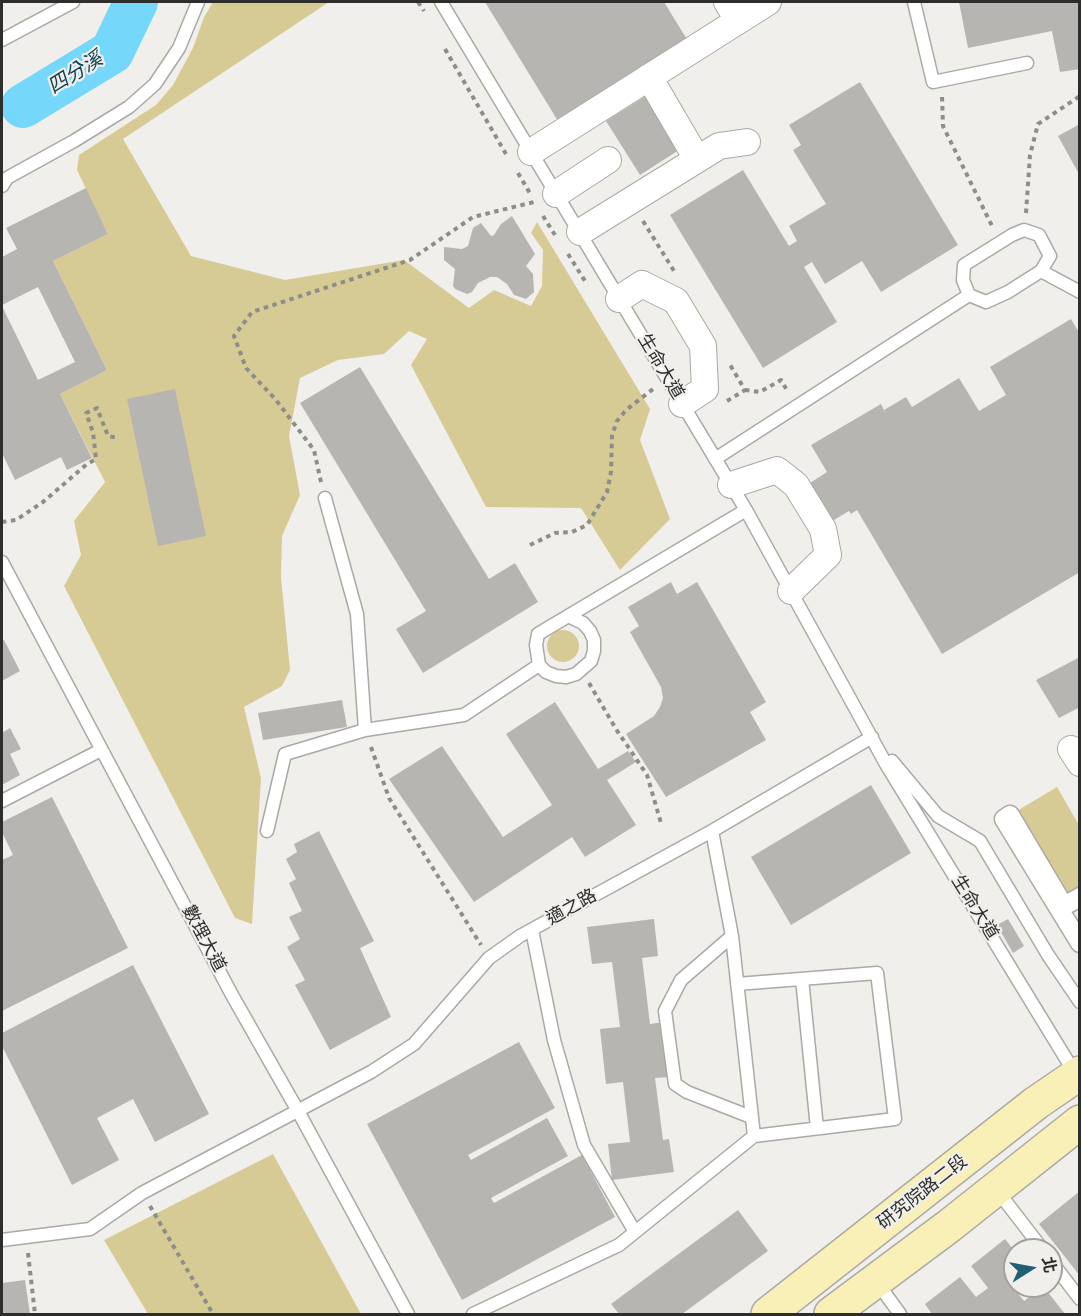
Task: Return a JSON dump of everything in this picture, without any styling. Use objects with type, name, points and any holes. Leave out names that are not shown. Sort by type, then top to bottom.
[{"type":"main road","name":"研究院路二段","points":[[768,1314],[1036,1103],[1078,1075]]},
{"type":"main road","points":[[831,1314],[1080,1122]]},
{"type":"street","points":[[520,162],[649,77],[733,11],[768,2]]},
{"type":"street","points":[[649,77],[697,159]]},
{"type":"street","points":[[580,232],[719,146],[747,142]]},
{"type":"street","points":[[556,194],[608,160]]},
{"type":"street","points":[[619,299],[642,284],[676,301],[703,346],[705,388],[682,404]]},
{"type":"street","points":[[730,484],[777,470],[796,485],[824,529],[828,555],[791,591]]},
{"type":"street","points":[[1080,897],[1064,906],[1010,815],[1005,819],[1080,943]]},
{"type":"lane","points":[[2,40],[73,2]]},
{"type":"lane","points":[[3,177],[74,141],[129,107],[155,84],[179,48],[198,2]]},
{"type":"lane","name":"生命大道","points":[[441,2],[520,162],[556,194],[580,232],[746,510],[886,764],[1078,1075]]},
{"type":"lane","points":[[914,2],[933,82],[1027,63]]},
{"type":"lane","points":[[1024,230],[1039,235],[1050,256],[1041,271],[1008,292],[986,302],[969,295],[963,280],[964,265],[1024,230]]},
{"type":"lane","points":[[1041,271],[1080,291]]},
{"type":"lane","points":[[715,459],[969,295]]},
{"type":"lane","points":[[325,498],[357,614],[365,730]]},
{"type":"lane","points":[[568,616],[583,623],[594,640],[594,651],[591,661],[584,669],[566,677],[556,676],[546,672],[539,665],[536,645],[538,634],[568,616],[746,510]]},
{"type":"lane","name":"數理大道","points":[[2,562],[232,995],[408,1314]]},
{"type":"lane","points":[[267,831],[285,754],[365,730],[464,715],[539,665]]},
{"type":"lane","name":"生命大道","points":[[872,737],[938,816],[980,841],[1048,955],[1080,1002]]},
{"type":"lane","name":"適之路","points":[[2,1240],[90,1229],[142,1193],[371,1072],[414,1044],[489,958],[532,930],[712,831],[872,737]]},
{"type":"lane","points":[[2,801],[101,750]]},
{"type":"lane","points":[[712,831],[732,936],[753,1136]]},
{"type":"lane","points":[[532,930],[554,1040],[584,1145],[635,1232]]},
{"type":"lane","points":[[732,936],[681,980],[665,1011],[675,1084],[687,1092],[752,1117]]},
{"type":"lane","points":[[473,1314],[619,1245],[753,1136],[895,1119],[877,973],[737,984]]},
{"type":"lane","points":[[802,979],[817,1128]]},
{"type":"lane","points":[[996,1188],[1034,1238]]},
{"type":"lane","points":[[1063,1277],[1080,1299]]},
{"type":"lane","points":[[875,1280],[900,1314]]},
{"type":"path","points":[[418,2],[424,12]]},
{"type":"path","points":[[325,498],[314,450],[276,400],[246,368],[234,336],[252,312],[410,260],[473,217],[535,203],[520,162],[441,42]]},
{"type":"path","points":[[942,80],[944,126],[1000,242]]},
{"type":"path","points":[[1024,230],[1030,155],[1038,124],[1080,96]]},
{"type":"path","points":[[631,200],[676,276]]},
{"type":"path","points":[[745,390],[760,392],[781,380],[796,405]]},
{"type":"path","points":[[530,545],[555,533],[572,532],[587,525],[607,492],[611,472],[612,435],[617,421],[626,410],[654,388]]},
{"type":"path","points":[[2,522],[16,520],[43,502],[96,459],[93,432],[86,413],[98,408],[108,436],[117,438]]},
{"type":"path","points":[[584,669],[595,693],[646,775],[661,823]]},
{"type":"path","points":[[365,730],[389,798],[489,958]]},
{"type":"path","points":[[142,1193],[213,1314]]},
{"type":"path","points":[[26,1238],[35,1314]]},
{"type":"shaded area","points":[[213,2],[329,2],[123,139],[191,256],[285,280],[404,260],[469,308],[494,290],[531,306],[542,286],[543,250],[531,233],[537,222],[650,409],[640,440],[670,519],[620,570],[581,508],[486,507],[411,365],[427,339],[409,331],[384,354],[338,360],[300,378],[289,436],[300,495],[282,536],[281,577],[290,670],[282,686],[244,707],[261,778],[252,924],[235,918],[64,586],[81,555],[74,521],[105,482],[60,394],[107,370],[53,261],[108,234],[77,170],[79,155],[156,105],[173,85],[193,48],[204,17]]},
{"type":"shaded area","points":[[563,630],[575,634],[579,646],[575,658],[563,662],[551,658],[547,646],[551,634]]},
{"type":"shaded area","points":[[1057,787],[1079,825],[1079,897],[1064,906],[1010,815]]},
{"type":"shaded area","points":[[273,1154],[361,1314],[148,1314],[104,1240]]},
{"type":"building","points":[[485,2],[664,2],[688,41],[558,121]]},
{"type":"building","points":[[959,2],[1080,2],[1080,69],[1060,72],[1052,31],[968,48]]},
{"type":"building","points":[[860,82],[958,245],[881,292],[862,261],[825,284],[812,262],[804,267],[837,322],[763,368],[670,215],[743,170],[789,246],[797,241],[789,226],[826,204],[793,150],[801,145],[789,125]]},
{"type":"building","points":[[646,96],[679,150],[640,175],[606,121]]},
{"type":"building","points":[[1080,124],[1080,176],[1058,136]]},
{"type":"building","points":[[86,188],[108,234],[53,261],[107,370],[60,394],[92,458],[67,470],[61,457],[15,480],[2,453],[2,306],[38,380],[75,362],[38,287],[2,305],[2,257],[17,249],[6,228]]},
{"type":"building","points":[[512,216],[535,254],[526,266],[533,274],[534,292],[526,299],[514,295],[507,284],[497,277],[490,277],[478,283],[472,292],[467,294],[455,289],[453,286],[455,269],[444,260],[444,247],[462,249],[468,246],[473,228],[481,223],[491,236],[494,235],[501,224]]},
{"type":"building","points":[[1071,319],[1080,334],[1080,572],[942,654],[857,510],[851,514],[849,511],[829,523],[807,485],[827,472],[811,445],[881,404],[884,410],[906,397],[912,407],[959,378],[979,411],[1006,395],[990,367]]},
{"type":"building","points":[[360,367],[489,579],[515,563],[538,602],[423,673],[396,629],[426,611],[300,403]]},
{"type":"building","points":[[175,389],[206,536],[158,546],[127,399]]},
{"type":"building","points":[[671,582],[677,594],[697,582],[766,702],[750,712],[766,740],[666,797],[626,734],[654,716],[663,698],[661,687],[630,632],[639,626],[628,607]]},
{"type":"building","points":[[4,640],[20,671],[2,681],[2,641]]},
{"type":"building","points":[[1080,657],[1080,707],[1059,718],[1036,680]]},
{"type":"building","points":[[342,700],[347,727],[263,740],[258,713]]},
{"type":"building","points":[[555,702],[598,769],[628,751],[636,762],[607,780],[636,825],[585,857],[572,837],[474,902],[389,779],[442,746],[503,837],[552,805],[506,734]]},
{"type":"building","points":[[10,728],[21,749],[10,754],[20,775],[2,785],[2,733]]},
{"type":"building","points":[[871,785],[911,853],[791,925],[751,857]]},
{"type":"building","points":[[52,797],[128,948],[2,1011],[2,860],[13,855],[2,832],[2,822]]},
{"type":"building","points":[[319,831],[374,941],[360,948],[391,1017],[330,1050],[295,985],[305,980],[287,947],[300,939],[289,917],[302,911],[289,883],[296,879],[286,859],[297,852],[294,844]]},
{"type":"building","points":[[654,919],[658,956],[642,958],[650,1024],[663,1022],[670,1077],[655,1078],[663,1140],[669,1139],[674,1172],[612,1180],[608,1144],[630,1142],[623,1082],[606,1084],[600,1029],[620,1027],[612,962],[592,964],[587,927]]},
{"type":"building","points":[[1008,919],[1024,946],[1013,953],[997,925]]},
{"type":"building","points":[[133,965],[209,1114],[155,1142],[133,1099],[97,1118],[119,1160],[72,1185],[2,1046],[2,1033]]},
{"type":"building","points":[[519,1042],[555,1108],[468,1155],[471,1160],[547,1118],[568,1156],[491,1198],[494,1203],[582,1155],[615,1217],[462,1300],[367,1124]]},
{"type":"building","points":[[1080,1191],[1080,1276],[1063,1254],[1063,1238],[1050,1238],[1039,1224]]},
{"type":"building","points":[[738,1210],[768,1251],[682,1314],[619,1314],[611,1304]]},
{"type":"building","points":[[1003,1241],[1003,1298],[1022,1298],[1024,1301],[1028,1298],[1052,1298],[1065,1314],[932,1314],[925,1304],[960,1277],[976,1297],[988,1288],[971,1266]]},
{"type":"building","points":[[25,1280],[30,1314],[2,1314],[2,1283]]},
{"type":"waterway","name":"四分溪","points":[[23,106],[112,52],[136,2]]}]
